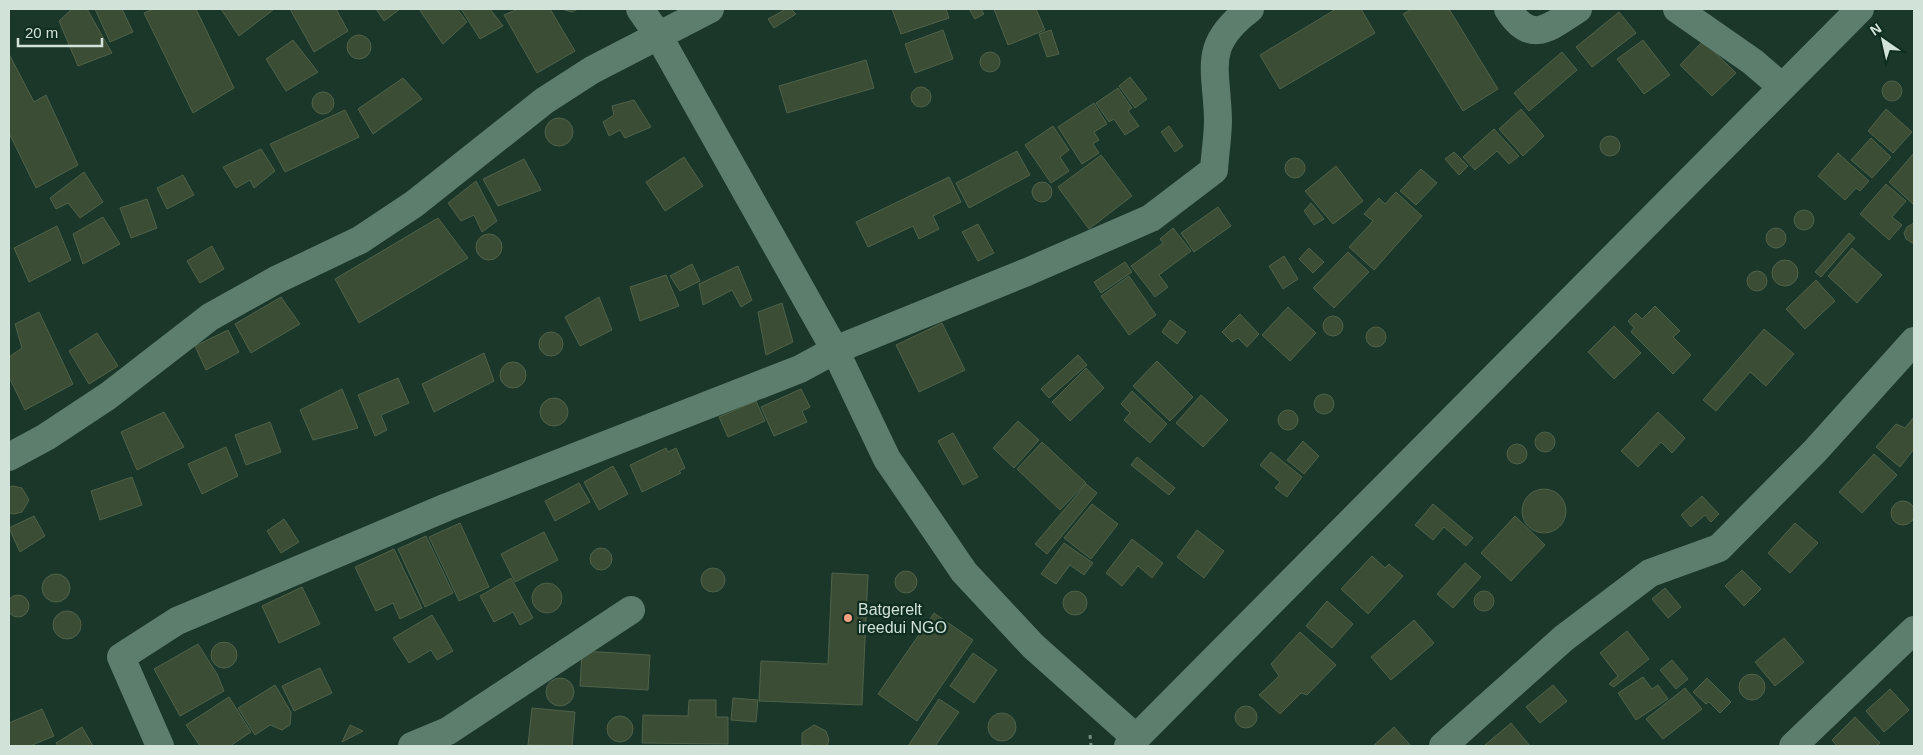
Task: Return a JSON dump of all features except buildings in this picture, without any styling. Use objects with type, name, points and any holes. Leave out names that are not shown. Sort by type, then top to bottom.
[{"type":"street","points":[[640,9],[658,35],[835,350],[887,459],[964,572],[1033,646],[1132,742],[1781,86],[1860,9]]},
{"type":"street","points":[[9,457],[46,437],[108,396],[210,317],[276,280],[360,240],[414,204],[544,101],[592,70],[710,9]]},
{"type":"street","points":[[160,746],[121,657],[177,621],[447,507],[800,369],[835,350],[1027,272],[1151,218],[1214,170],[1218,120],[1213,71],[1218,40],[1239,17],[1250,9]]},
{"type":"street","points":[[1508,9],[1523,26],[1534,31],[1543,31],[1578,9]]},
{"type":"street","points":[[1677,9],[1753,62],[1781,86]]},
{"type":"street","points":[[1443,746],[1564,638],[1650,572],[1719,548],[1815,451],[1914,341]]},
{"type":"street","points":[[412,746],[450,738],[631,610]]},
{"type":"street","points":[[1793,746],[1914,630]]},
{"type":"place","name":"Batgerelt ireedui NGO","points":[[848,618]]}]
